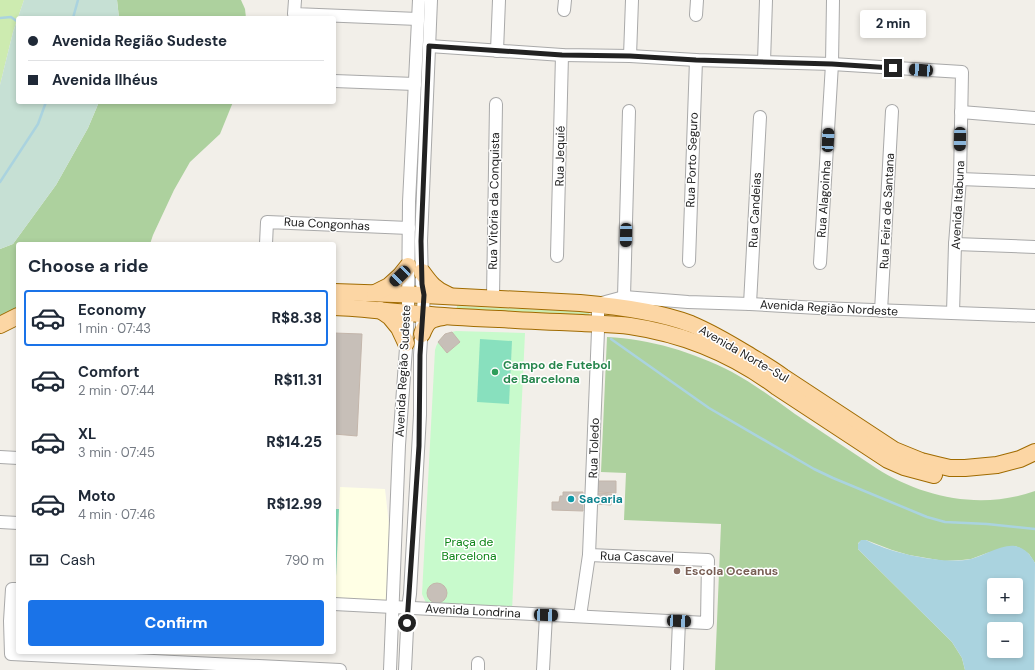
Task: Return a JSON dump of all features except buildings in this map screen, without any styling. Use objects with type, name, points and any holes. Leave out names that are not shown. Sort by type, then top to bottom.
[{"type":"main road","points":[[375,293],[389,286],[400,276],[415,269],[430,284],[441,292],[452,296]]},
{"type":"main road","name":"Avenida Norte-Sul","points":[[336,292],[452,296],[598,304],[667,316],[708,331],[769,367],[894,450],[921,460],[950,468],[965,468],[997,465],[1020,459],[1035,452]]},
{"type":"main road","name":"Avenida Norte-Sul","points":[[336,307],[415,314],[628,326],[666,333],[684,338],[733,359],[758,373],[776,387],[888,460],[904,466],[938,476],[958,479],[995,476],[1013,472],[1035,464]]},
{"type":"main road","points":[[380,310],[390,317],[399,328],[406,343]]},
{"type":"main road","points":[[422,334],[428,321],[435,318],[448,316]]},
{"type":"main road","points":[[0,325],[16,317]]},
{"type":"main road","points":[[0,333],[16,326]]},
{"type":"street","points":[[295,0],[294,14],[418,19]]},
{"type":"street","name":"Avenida Região Sudeste","points":[[390,670],[401,414],[406,343],[415,314],[416,295],[415,269],[409,228],[419,0]]},
{"type":"street","name":"Avenida Região Sudeste","points":[[415,269],[421,241],[432,0]]},
{"type":"street","points":[[497,51],[499,0]]},
{"type":"street","points":[[630,56],[632,0]]},
{"type":"street","points":[[696,15],[697,0]]},
{"type":"street","points":[[764,62],[766,0]]},
{"type":"street","name":"Rua Alagoinha","points":[[820,263],[832,64],[833,0]]},
{"type":"street","points":[[429,46],[562,55],[630,56],[696,60],[832,64]]},
{"type":"street","name":"Rua Jequié","points":[[558,256],[562,55]]},
{"type":"street","name":"Rua Porto Seguro","points":[[689,261],[696,60]]},
{"type":"street","name":"Avenida Itabuna","points":[[832,64],[962,72],[960,179],[952,313]]},
{"type":"street","points":[[336,81],[415,84]]},
{"type":"street","name":"Rua Vitória da Conquista","points":[[493,298],[496,104]]},
{"type":"street","name":"Rua Feira de Santana","points":[[882,311],[892,110]]},
{"type":"street","points":[[624,298],[629,111]]},
{"type":"street","points":[[961,112],[1035,118]]},
{"type":"street","name":"Rua Candeias","points":[[750,304],[760,117]]},
{"type":"street","points":[[960,179],[1035,182]]},
{"type":"street","name":"Rua Congonhas","points":[[266,242],[267,222],[409,228]]},
{"type":"street","points":[[955,244],[1035,247]]},
{"type":"street","name":"Avenida Região Nordeste","points":[[598,304],[624,298],[882,311],[1035,316]]},
{"type":"street","name":"Rua Toledo","points":[[580,616],[589,555],[598,304]]},
{"type":"street","name":"Avenida Região Sudeste","points":[[405,670],[420,416],[420,355],[422,334],[415,314]]},
{"type":"street","points":[[401,414],[416,412],[420,416]]},
{"type":"street","points":[[399,445],[414,447],[419,446]]},
{"type":"street","points":[[0,457],[16,458]]},
{"type":"street","points":[[0,522],[16,522]]},
{"type":"street","name":"Rua Cascavel","points":[[589,555],[708,560],[707,622]]},
{"type":"street","points":[[16,589],[12,589],[10,620],[11,654],[185,661],[340,670]]},
{"type":"street","name":"Avenida Londrina","points":[[336,604],[707,622]]},
{"type":"street","points":[[543,670],[546,615]]},
{"type":"street","points":[[677,670],[679,621]]},
{"type":"shaded area","points":[[24,0],[117,0],[119,16],[18,16]]},
{"type":"shaded area","points":[[16,23],[16,104],[98,104],[88,128],[56,185],[13,244],[0,249],[0,85]]},
{"type":"shaded area","points":[[340,487],[385,489],[391,542],[388,602],[336,599]]},
{"type":"green space","points":[[0,0],[24,0],[18,16],[16,16],[16,23],[0,85]]},
{"type":"green space","points":[[117,0],[241,0],[245,9],[246,16],[119,16]]},
{"type":"green space","points":[[98,104],[232,104],[220,134],[190,162],[174,190],[151,242],[16,242],[16,313],[0,320],[0,249],[13,244],[56,185],[88,128]]},
{"type":"green space","points":[[457,306],[588,312],[590,316],[456,311]]},
{"type":"green space","name":"Praça de Barcelona","points":[[456,331],[525,333],[512,611],[426,603],[422,594],[435,350],[442,337],[448,333]]},
{"type":"green space","points":[[607,337],[639,340],[671,348],[702,358],[732,372],[876,468],[913,487],[953,498],[973,500],[994,500],[1015,497],[1035,491],[1035,563],[1029,554],[1015,546],[987,553],[971,559],[944,561],[909,555],[866,540],[859,542],[858,544],[858,549],[952,642],[962,658],[965,670],[715,670],[721,524],[624,520],[626,473],[601,472]]},
{"type":"green space","name":"Campo de Futebol de Barcelona","points":[[480,339],[512,341],[509,404],[477,402]]},
{"type":"green space","points":[[336,509],[339,509],[336,576]]},
{"type":"water","points":[[861,540],[866,540],[876,545],[917,557],[947,560],[971,559],[998,548],[1010,546],[1019,547],[1025,550],[1035,563],[1034,670],[965,670],[962,658],[952,642],[858,549],[858,544]]},
{"type":"waterway","points":[[74,16],[78,0]]},
{"type":"waterway","points":[[0,18],[11,17],[16,21]]},
{"type":"waterway","points":[[0,182],[38,124],[45,104]]},
{"type":"waterway","points":[[611,339],[709,408],[814,469],[833,478],[927,517],[945,522],[987,524],[1035,529]]},
{"type":"place","name":"Campo de Futebol de Barcelona","points":[[495,372]]},
{"type":"place","name":"Sacaria","points":[[571,499]]},
{"type":"place","name":"Escola Oceanus","points":[[677,571]]},
{"type":"route","points":[[407,623],[419,446],[420,355],[424,295],[422,284],[421,241],[429,46],[562,55],[630,56],[696,60],[832,64],[893,68]]}]
